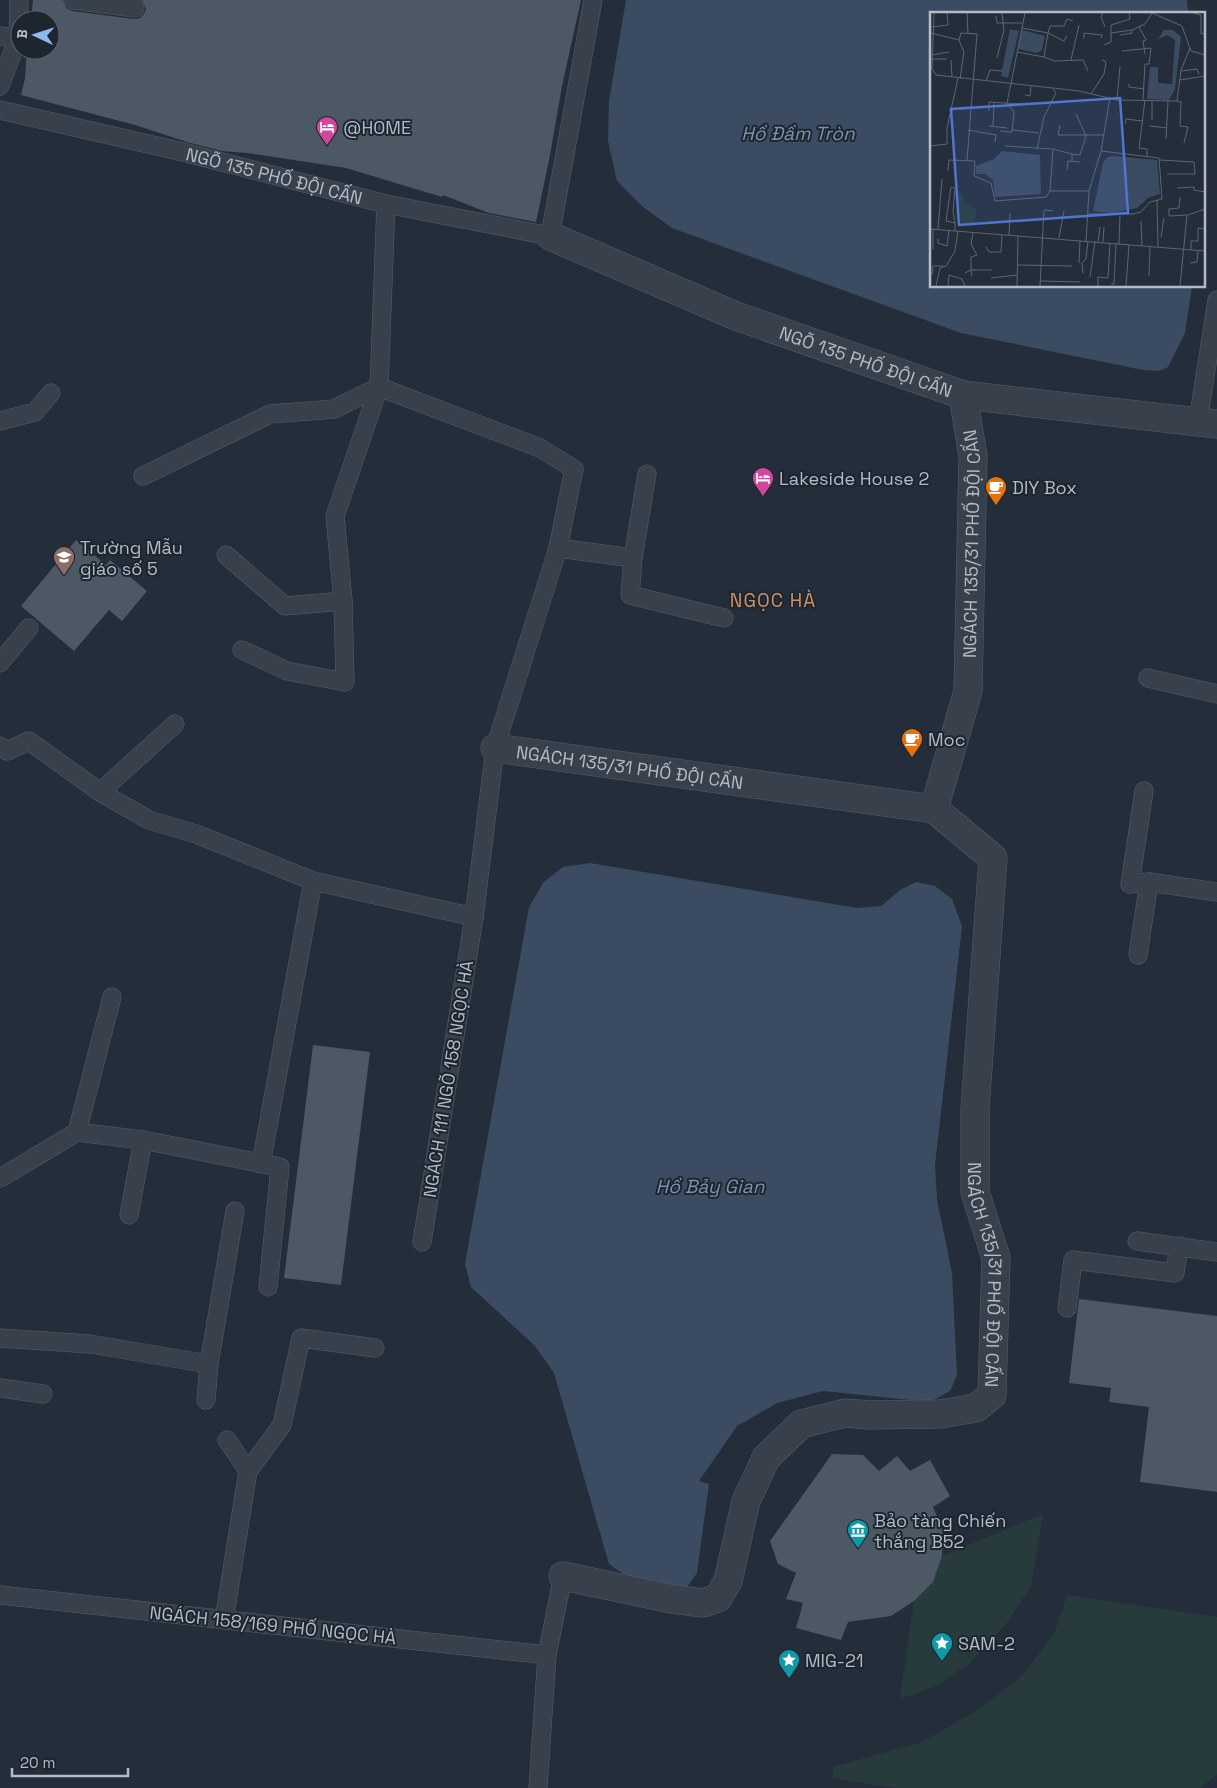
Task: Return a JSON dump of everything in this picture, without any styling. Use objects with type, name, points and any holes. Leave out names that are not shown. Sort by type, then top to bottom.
[{"type":"street","name":"NGÕ 135 PHỐ ĐỘI CẤN","points":[[550,236],[736,316],[963,395],[1208,423]]},
{"type":"street","name":"NGÁCH 135/31 PHỐ ĐỘI CẤN","points":[[934,809],[968,691],[973,456],[963,395]]},
{"type":"street","name":"NGÁCH 135/31 PHỐ ĐỘI CẤN","points":[[495,748],[934,809],[993,858],[975,1109],[975,1192],[996,1258],[992,1395],[976,1408],[940,1414],[845,1413],[801,1424],[766,1458],[746,1502],[728,1581],[718,1598],[703,1603],[672,1599],[563,1576]]},
{"type":"lane","points":[[73,0],[135,8]]},
{"type":"lane","points":[[550,236],[594,0]]},
{"type":"lane","points":[[0,86],[10,59]]},
{"type":"lane","name":"NGÕ 135 PHỐ ĐỘI CẤN","points":[[0,110],[184,152],[386,204],[550,236]]},
{"type":"lane","points":[[242,650],[288,670],[345,682],[343,601],[335,516],[379,388],[386,204]]},
{"type":"lane","name":"NGÕ 135 PHỐ ĐỘI CẤN","points":[[1208,423],[1217,300]]},
{"type":"lane","points":[[143,476],[270,414],[334,409],[379,388],[540,448],[574,469],[558,548],[495,748]]},
{"type":"lane","points":[[0,421],[35,412],[51,393]]},
{"type":"lane","points":[[647,474],[633,558],[630,595],[724,618]]},
{"type":"lane","points":[[558,548],[633,558]]},
{"type":"lane","points":[[226,555],[285,606],[343,601]]},
{"type":"lane","points":[[0,663],[28,628]]},
{"type":"lane","points":[[1148,678],[1217,694]]},
{"type":"lane","points":[[100,792],[175,724]]},
{"type":"lane","points":[[0,746],[7,751],[29,741],[100,792],[149,820],[196,834],[313,881],[474,917]]},
{"type":"lane","name":"NGÁCH 135/31 PHỐ ĐỘI CẤN","points":[[474,917],[495,748]]},
{"type":"lane","points":[[1144,791],[1130,884],[1149,882],[1217,892]]},
{"type":"lane","points":[[261,1164],[313,881]]},
{"type":"lane","points":[[1138,955],[1149,882]]},
{"type":"lane","name":"NGÁCH 111 NGÕ 158 NGỌC HÀ","points":[[422,1242],[474,917]]},
{"type":"lane","points":[[77,1132],[112,997]]},
{"type":"lane","points":[[0,1178],[77,1132],[143,1140],[280,1167],[268,1287]]},
{"type":"lane","points":[[129,1215],[143,1140]]},
{"type":"lane","points":[[206,1400],[209,1364],[235,1211]]},
{"type":"lane","points":[[1137,1241],[1217,1252]]},
{"type":"lane","points":[[1067,1308],[1073,1260],[1175,1273],[1179,1246]]},
{"type":"lane","points":[[0,1338],[90,1344],[209,1364]]},
{"type":"lane","points":[[224,1620],[248,1471],[282,1426],[301,1338],[375,1348]]},
{"type":"lane","points":[[0,1388],[43,1394]]},
{"type":"lane","points":[[227,1440],[248,1471]]},
{"type":"lane","points":[[538,1788],[547,1655],[563,1576]]},
{"type":"lane","name":"NGÁCH 158/169 PHỐ NGỌC HÀ","points":[[0,1595],[547,1655]]},
{"type":"green space","points":[[1043,1514],[1031,1586],[1007,1623],[970,1663],[934,1687],[900,1699],[914,1601],[933,1582],[942,1556]]},
{"type":"green space","points":[[1067,1595],[1217,1617],[1217,1775],[1200,1788],[897,1788],[832,1778],[833,1767],[922,1742],[973,1713],[1021,1677],[1054,1634]]},
{"type":"water","name":"Hồ Đầm Tròn","points":[[626,0],[1187,0],[1188,12],[930,12],[930,288],[1192,288],[1185,333],[1168,367],[1159,371],[1143,370],[961,333],[672,228],[642,206],[617,181],[608,141],[609,101]]},
{"type":"water","name":"Hồ Bảy Gian","points":[[590,863],[857,908],[881,906],[900,890],[916,882],[935,886],[952,899],[962,926],[935,1165],[937,1200],[952,1273],[957,1375],[950,1391],[930,1402],[823,1391],[777,1403],[737,1426],[699,1481],[709,1484],[697,1573],[687,1587],[670,1591],[628,1577],[609,1564],[554,1373],[535,1346],[471,1287],[465,1264],[529,907],[543,883],[563,867]]},
{"type":"building","points":[[33,0],[63,0],[66,8],[72,11],[134,19],[140,18],[144,14],[146,9],[142,0],[581,0],[562,86],[536,222],[489,213],[443,195],[442,197],[346,168],[222,151],[135,125],[21,95],[26,60],[60,60],[60,10],[32,10]]},
{"type":"building","name":"Trường Mẫu giáo số 5","points":[[76,540],[106,565],[110,560],[147,591],[122,621],[109,610],[74,651],[21,606]]},
{"type":"building","points":[[313,1045],[370,1052],[341,1285],[284,1278]]},
{"type":"building","points":[[1079,1299],[1217,1316],[1217,1492],[1140,1482],[1149,1407],[1109,1402],[1111,1388],[1069,1383]]},
{"type":"building","name":"Bảo tàng Chiến thắng B52","points":[[832,1454],[863,1455],[879,1471],[897,1456],[910,1471],[930,1460],[950,1496],[933,1507],[943,1531],[942,1556],[933,1582],[914,1601],[891,1616],[848,1622],[841,1640],[796,1628],[803,1603],[786,1599],[796,1573],[778,1564],[770,1541]]},
{"type":"place","name":"@HOME","points":[[327,146]]},
{"type":"place","name":"Lakeside House 2","points":[[763,497]]},
{"type":"place","name":"DIY Box","points":[[996,506]]},
{"type":"place","name":"Trường Mẫu giáo số 5","points":[[64,576]]},
{"type":"place","name":"Moc","points":[[912,758]]},
{"type":"place","name":"Bảo tàng Chiến thắng B52","points":[[858,1549]]},
{"type":"place","name":"SAM-2","points":[[942,1662]]},
{"type":"place","name":"MIG-21","points":[[789,1679]]},
{"type":"district","name":"NGỌC HÀ","points":[[773,600]]}]
